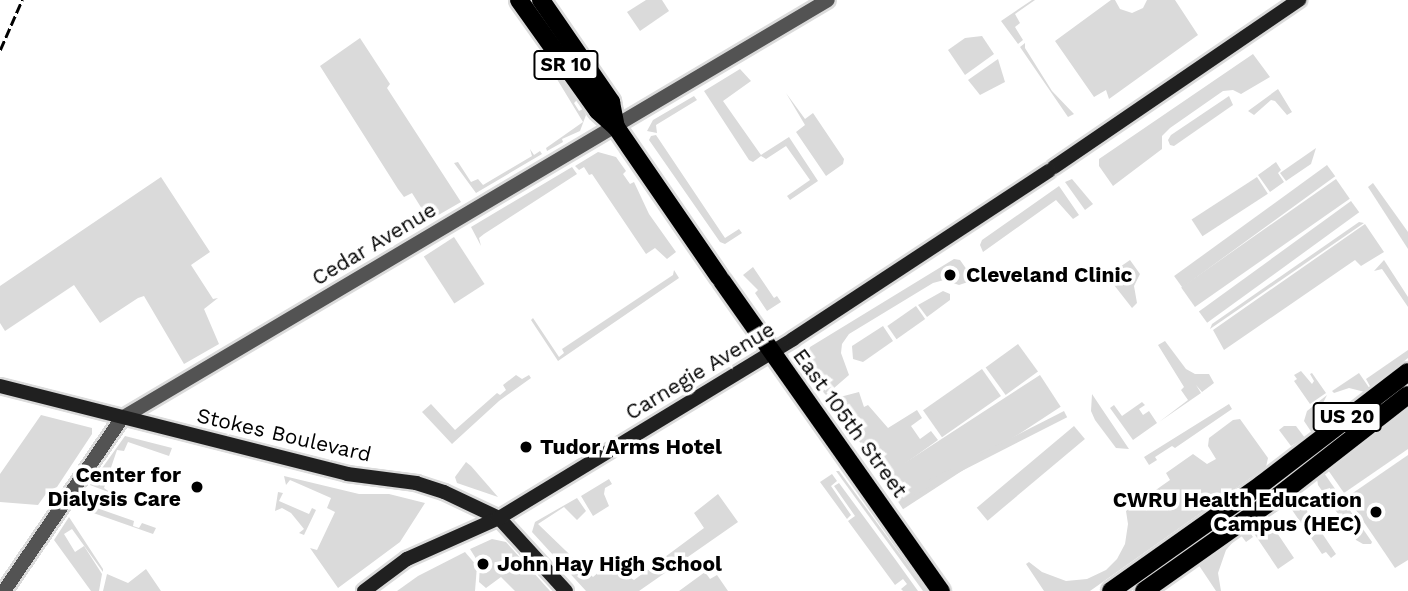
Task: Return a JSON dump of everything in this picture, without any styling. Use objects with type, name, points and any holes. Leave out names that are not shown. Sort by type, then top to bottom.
[{"type":"main road","name":"East 105th Street","points":[[519,0],[598,111],[616,127],[771,352],[941,591]]},
{"type":"main road","name":"East 105th Street","points":[[541,0],[611,102],[616,127]]},
{"type":"main road","name":"Carnegie Avenue","points":[[364,591],[407,559],[499,518],[771,352],[1052,169],[1299,0]]},
{"type":"main road","name":"US 20","points":[[1111,591],[1262,484],[1408,372]]},
{"type":"main road","name":"Stokes Boulevard","points":[[0,386],[347,474],[416,483],[499,518],[566,591]]},
{"type":"main road","name":"US 20","points":[[1144,591],[1273,499],[1408,395]]},
{"type":"street","name":"Cedar Avenue","points":[[4,591],[122,418],[828,0]]},
{"type":"shaded area","points":[[646,0],[662,0],[669,11],[640,31],[627,12]]},
{"type":"shaded area","points":[[1035,0],[1015,14],[1020,23],[1015,27],[1023,40],[1018,44],[1001,21]]},
{"type":"shaded area","points":[[1111,0],[1115,0],[1120,9],[1132,13],[1143,8],[1147,0],[1175,0],[1198,35],[1109,99],[1106,90],[1094,97],[1055,41]]},
{"type":"shaded area","points":[[982,36],[994,54],[965,75],[948,50],[965,38]]},
{"type":"shaded area","points":[[360,38],[390,84],[387,88],[461,202],[395,240],[397,235],[427,217],[412,193],[404,197],[398,189],[320,66]]},
{"type":"shaded area","points":[[1025,43],[1025,48],[1052,91],[1074,114],[1068,117],[1020,47]]},
{"type":"shaded area","points":[[1253,54],[1270,77],[1241,94],[1233,90],[1223,91],[1170,128],[1162,136],[1162,149],[1113,186],[1099,166],[1099,159]]},
{"type":"shaded area","points":[[998,59],[1005,82],[980,95],[968,80]]},
{"type":"shaded area","points":[[551,65],[577,100],[574,103],[579,111],[583,109],[586,115],[580,131],[562,139],[563,142],[547,151],[546,148],[583,122],[549,66]]},
{"type":"shaded area","points":[[740,69],[751,81],[723,101],[761,155],[789,137],[818,181],[790,200],[787,196],[810,180],[786,146],[766,159],[761,156],[753,162],[749,160],[704,91]]},
{"type":"shaded area","points":[[1278,89],[1292,112],[1287,115],[1271,100],[1254,115],[1248,111]]},
{"type":"shaded area","points":[[786,93],[805,119],[813,113],[844,159],[843,164],[826,176],[796,132],[805,125]]},
{"type":"shaded area","points":[[694,96],[697,100],[656,125],[657,133],[647,131],[653,120]]},
{"type":"shaded area","points":[[1229,96],[1233,105],[1174,146],[1170,145],[1168,140],[1171,135]]},
{"type":"shaded area","points":[[656,135],[725,238],[739,229],[742,233],[725,244],[720,242],[649,140]]},
{"type":"shaded area","points":[[1316,148],[1311,164],[1286,181],[1280,173]]},
{"type":"shaded area","points":[[530,149],[534,155],[540,151],[542,154],[476,193],[454,163],[458,162],[471,182],[478,179],[483,185],[532,156]]},
{"type":"shaded area","points":[[598,152],[616,157],[626,171],[623,174],[630,184],[634,182],[649,214],[676,252],[667,259],[655,248],[646,254],[592,174],[589,175],[584,167],[579,170],[575,166]]},
{"type":"shaded area","points":[[1276,162],[1281,170],[1278,173],[1284,182],[1270,192],[1258,175]]},
{"type":"shaded area","points":[[1327,165],[1335,176],[1182,287],[1174,276]]},
{"type":"shaded area","points":[[572,167],[577,174],[484,234],[479,238],[481,246],[471,227]]},
{"type":"shaded area","points":[[161,177],[210,252],[191,265],[213,299],[218,298],[204,309],[219,344],[184,364],[144,296],[100,323],[74,285],[5,331],[0,323],[0,286]]},
{"type":"shaded area","points":[[1257,177],[1268,194],[1202,236],[1192,219]]},
{"type":"shaded area","points":[[1072,179],[1093,204],[1085,210],[1065,182]]},
{"type":"shaded area","points":[[1336,179],[1350,199],[1195,307],[1181,287]]},
{"type":"shaded area","points":[[1373,183],[1408,232],[1408,249],[1368,187]]},
{"type":"shaded area","points":[[1059,186],[1079,215],[1073,219],[1056,200],[983,252],[980,245],[982,240]]},
{"type":"shaded area","points":[[1351,201],[1359,212],[1207,323],[1199,312]]},
{"type":"shaded area","points":[[1359,222],[1364,223],[1210,329],[1212,324]]},
{"type":"shaded area","points":[[1365,224],[1384,252],[1361,266],[1355,260],[1224,350],[1213,330]]},
{"type":"shaded area","points":[[454,237],[484,284],[454,304],[424,257]]},
{"type":"shaded area","points":[[954,259],[960,260],[972,277],[968,282],[959,285],[944,280],[933,283],[849,334],[842,344],[841,353],[849,375],[826,395],[804,362],[810,347]]},
{"type":"shaded area","points":[[1130,260],[1140,274],[1134,286],[1137,303],[1132,308],[1107,276]]},
{"type":"shaded area","points":[[1384,260],[1408,297],[1408,307],[1382,269],[1374,271]]},
{"type":"shaded area","points":[[753,267],[774,298],[777,296],[781,302],[767,311],[755,293],[758,290],[743,275]]},
{"type":"shaded area","points":[[674,270],[679,278],[558,361],[531,320],[533,318],[559,357],[564,353],[562,349],[673,275]]},
{"type":"shaded area","points":[[943,291],[950,294],[950,300],[927,317],[918,305]]},
{"type":"shaded area","points":[[916,306],[925,319],[897,339],[887,326]]},
{"type":"shaded area","points":[[883,326],[893,341],[863,362],[853,359],[852,346]]},
{"type":"shaded area","points":[[1165,341],[1186,369],[1195,374],[1209,374],[1214,383],[1202,392],[1196,385],[1201,393],[1159,422],[1188,400],[1181,390],[1184,387],[1158,345]]},
{"type":"shaded area","points":[[1018,344],[1038,372],[1006,395],[986,368]]},
{"type":"shaded area","points":[[1408,350],[1408,358],[1371,388],[1366,379]]},
{"type":"shaded area","points":[[982,369],[1001,396],[942,437],[923,410]]},
{"type":"shaded area","points":[[1301,371],[1312,384],[1312,373],[1326,393],[1310,404],[1294,381],[1297,379],[1294,375]]},
{"type":"shaded area","points":[[1359,373],[1370,389],[1365,392],[1349,388],[1334,393],[1332,391]]},
{"type":"shaded area","points":[[516,375],[522,379],[529,375],[531,378],[499,401],[452,444],[422,412],[431,404],[455,430],[497,393],[500,395],[506,390],[503,385]]},
{"type":"shaded area","points":[[1040,375],[1061,407],[903,509],[882,477]]},
{"type":"shaded area","points":[[859,392],[864,407],[868,405],[888,428],[917,410],[922,418],[911,426],[920,439],[931,431],[938,440],[886,477],[835,409],[840,397]]},
{"type":"shaded area","points":[[1092,394],[1129,449],[1116,448],[1095,420],[1091,411]]},
{"type":"shaded area","points":[[1327,395],[1318,413],[1317,429],[1312,433],[1304,421],[1307,411]]},
{"type":"shaded area","points":[[1142,402],[1145,405],[1139,409],[1143,415],[1149,411],[1157,423],[1133,440],[1110,408],[1114,405],[1122,416]]},
{"type":"shaded area","points":[[1229,404],[1232,409],[1175,448],[1172,446],[1155,457],[1157,460],[1149,465],[1144,457]]},
{"type":"shaded area","points":[[1408,408],[1408,449],[1344,493],[1328,470]]},
{"type":"shaded area","points":[[1064,411],[1067,417],[906,499],[903,493]]},
{"type":"shaded area","points":[[41,415],[92,428],[92,434],[57,487],[48,491],[38,505],[0,502],[0,474]]},
{"type":"shaded area","points":[[1240,419],[1268,458],[1266,467],[1090,591],[1044,591],[1026,564],[1029,562],[1042,572],[1066,581],[1087,579],[1106,570],[1117,559],[1125,544],[1128,524],[1126,511],[1170,480],[1166,473],[1193,454],[1207,464],[1216,459],[1208,446],[1209,438],[1233,420]]},
{"type":"shaded area","points":[[1074,426],[1085,439],[988,521],[977,508]]},
{"type":"shaded area","points":[[1284,426],[1296,426],[1305,438],[1291,446],[1279,430]]},
{"type":"shaded area","points":[[125,436],[172,448],[169,456],[128,442],[124,451],[117,450],[104,488],[111,493],[90,485]]},
{"type":"shaded area","points":[[1408,455],[1408,560],[1395,568],[1347,497]]},
{"type":"shaded area","points":[[466,462],[498,497],[457,483],[455,477]]},
{"type":"shaded area","points":[[836,471],[839,471],[927,591],[923,591]]},
{"type":"shaded area","points":[[1324,473],[1371,544],[1356,540],[1318,485],[1317,479]]},
{"type":"shaded area","points":[[832,474],[837,481],[831,486],[851,515],[847,519],[820,482]]},
{"type":"shaded area","points":[[284,476],[359,494],[389,494],[425,503],[400,542],[338,588],[310,548],[317,550],[335,512],[327,508],[331,498],[290,480],[286,485]]},
{"type":"shaded area","points":[[609,479],[612,484],[605,488],[604,494],[609,506],[593,516],[581,496]]},
{"type":"shaded area","points":[[839,483],[918,591],[903,591],[901,589],[907,584],[903,579],[895,585],[848,521],[855,516],[834,486]]},
{"type":"shaded area","points":[[278,492],[283,493],[279,501],[309,514],[312,508],[316,510],[304,535],[299,533],[304,529],[291,513],[282,508],[275,511]]},
{"type":"shaded area","points":[[84,494],[92,499],[91,506],[134,521],[133,526],[139,528],[142,523],[156,528],[153,534],[76,506]]},
{"type":"shaded area","points":[[718,494],[738,522],[639,591],[586,591],[532,532],[535,522],[577,498],[586,511],[577,520],[564,507],[538,524],[593,577],[615,558],[626,575],[634,580],[704,528],[694,513]]},
{"type":"shaded area","points":[[1291,498],[1305,508],[1336,554],[1331,558],[1326,552],[1322,554],[1288,504],[1267,518],[1294,558],[1278,569],[1249,526]]},
{"type":"shaded area","points":[[69,517],[103,569],[103,572],[72,529],[64,534],[75,552],[84,546],[102,574],[99,591],[91,591],[54,540]]},
{"type":"shaded area","points":[[1247,528],[1253,537],[1246,542],[1240,534],[1226,550],[1218,573],[1221,591],[1216,591],[1198,564],[1199,561]]},
{"type":"shaded area","points":[[492,539],[506,542],[550,591],[515,591],[501,577],[486,588],[479,582],[480,565],[470,549]]},
{"type":"shaded area","points":[[465,552],[477,566],[475,591],[397,591],[418,576]]},
{"type":"shaded area","points":[[146,569],[161,591],[103,591],[107,574],[128,583]]},
{"type":"shaded area","points":[[705,572],[710,579],[717,575],[728,591],[679,591]]},
{"type":"railway","points":[[0,50],[22,0]]},
{"type":"place","name":"Cleveland Clinic","points":[[950,275]]},
{"type":"place","name":"Tudor Arms Hotel","points":[[526,447]]},
{"type":"place","name":"Center for Dialysis Care","points":[[197,487]]},
{"type":"place","name":"CWRU Health Education Campus (HEC)","points":[[1376,512]]},
{"type":"place","name":"John Hay High School","points":[[483,564]]}]
